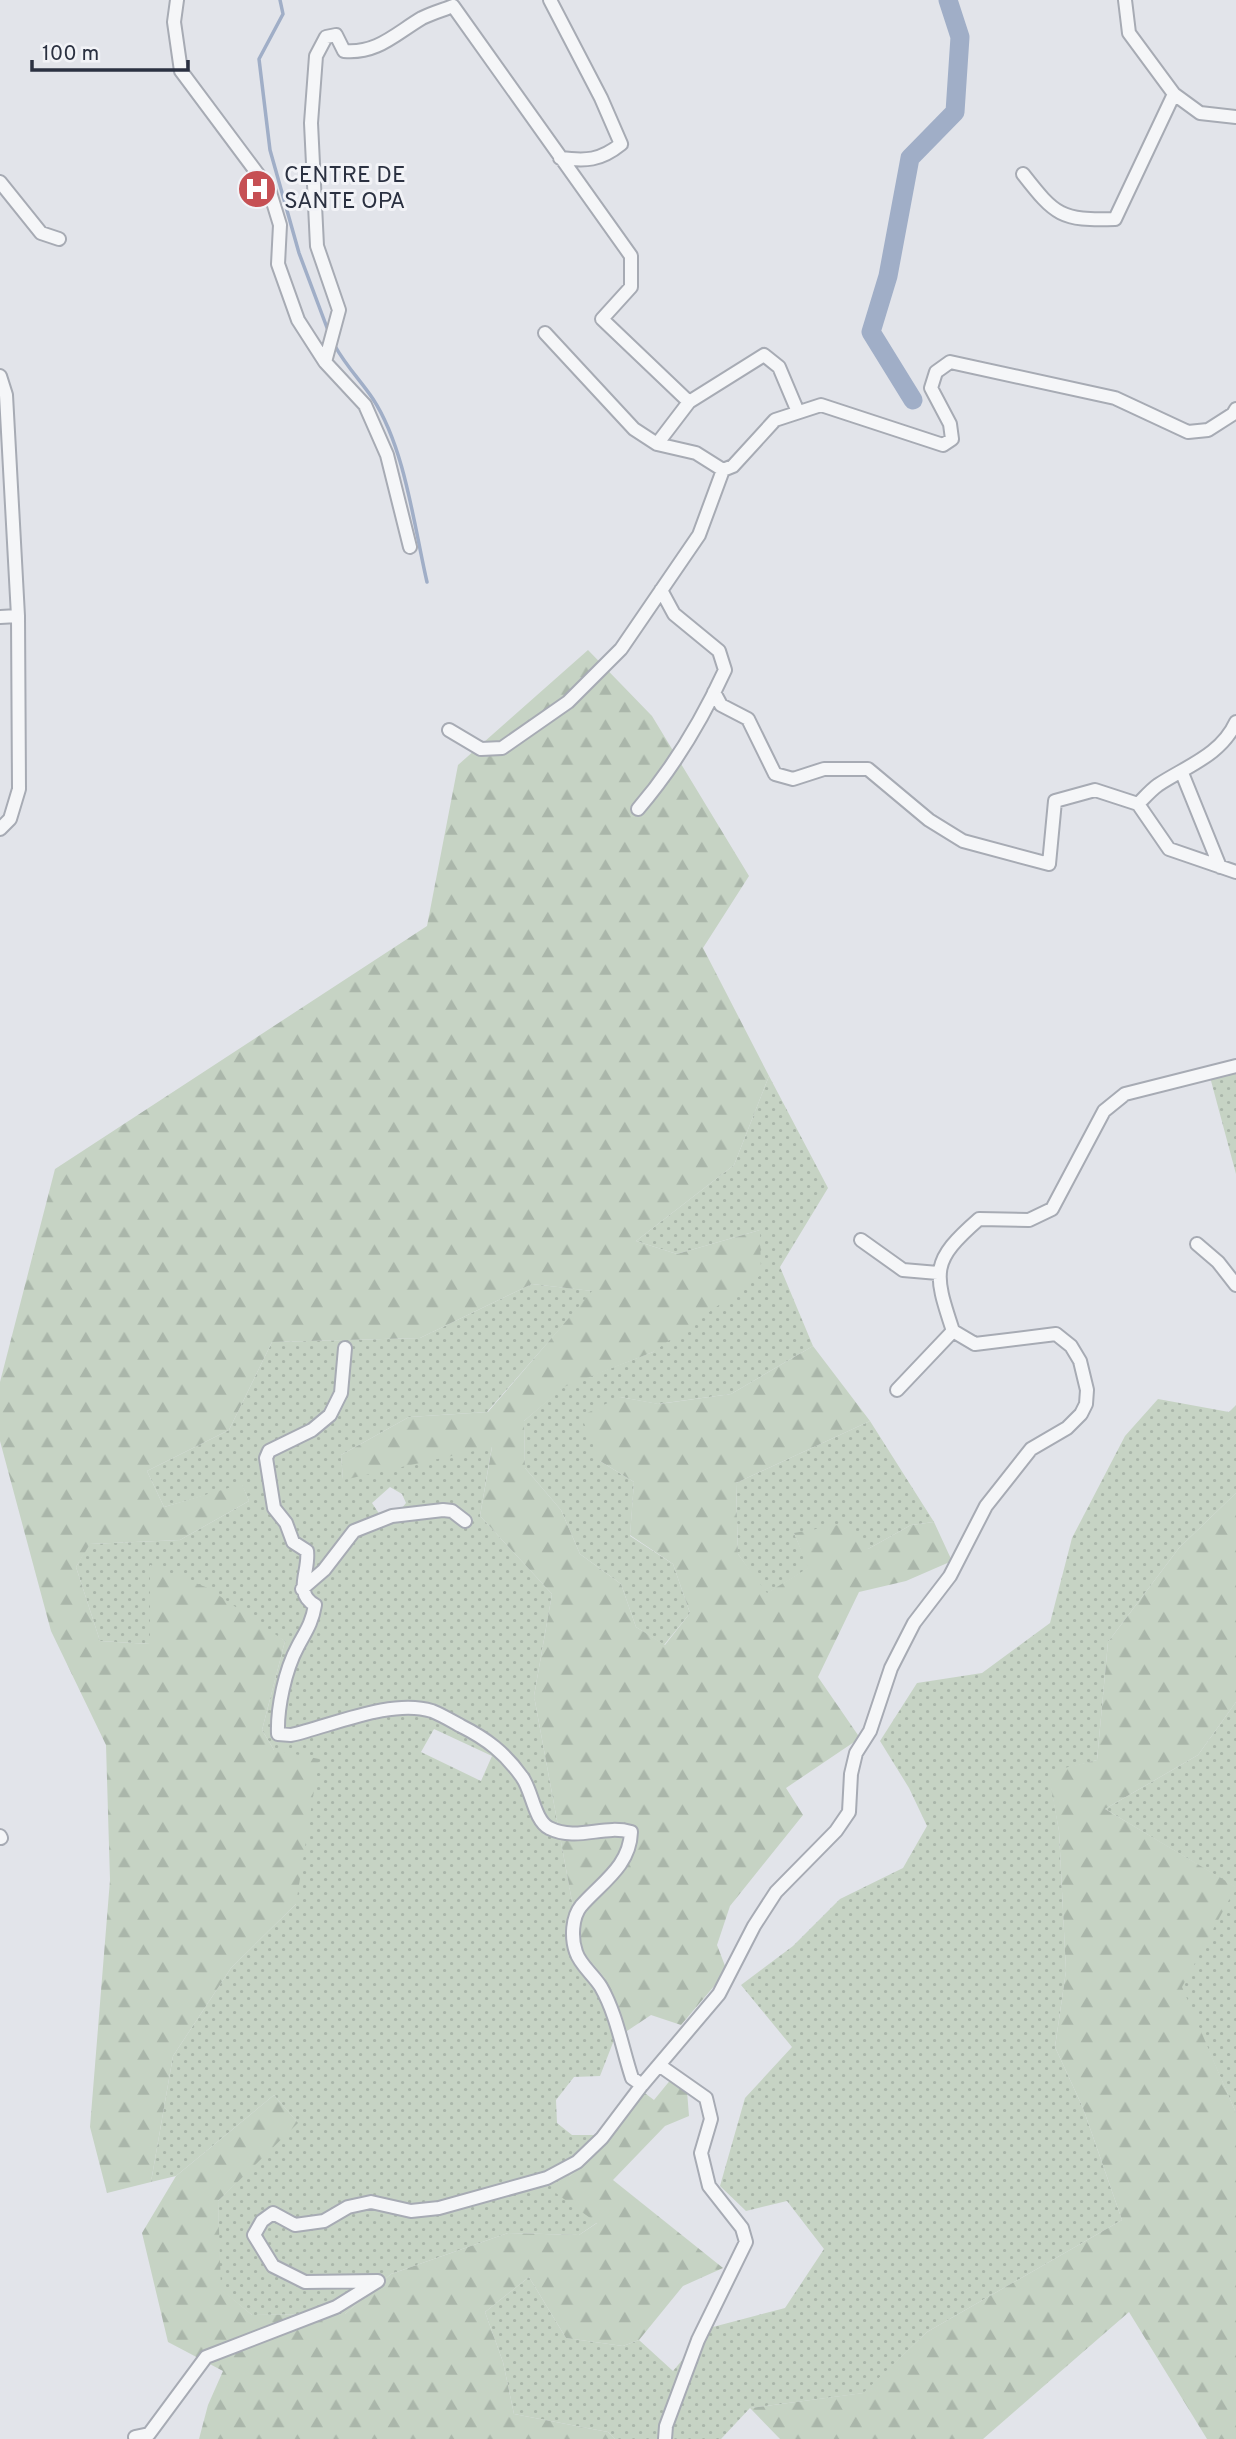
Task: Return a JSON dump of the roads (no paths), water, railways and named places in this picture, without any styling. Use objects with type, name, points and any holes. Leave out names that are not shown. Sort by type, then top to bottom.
[{"type":"street","points":[[177,0],[174,22],[181,71],[270,188],[279,225],[278,264],[298,320],[325,362],[365,405],[387,455],[410,547]]},
{"type":"street","points":[[550,0],[601,98],[621,144],[607,155],[590,161],[560,158]]},
{"type":"street","points":[[1125,0],[1129,33],[1174,94],[1200,113],[1236,117]]},
{"type":"street","points":[[325,362],[339,310],[317,246],[311,122],[316,56],[327,37],[336,35],[344,51],[362,53],[380,47],[425,17],[453,6],[631,256],[631,287],[602,319],[689,402]]},
{"type":"street","points":[[1023,174],[1050,208],[1079,220],[1115,219],[1174,94]]},
{"type":"street","points":[[0,182],[41,233],[60,239]]},
{"type":"street","points":[[545,333],[635,429],[657,444],[696,453],[723,470]]},
{"type":"street","points":[[657,444],[689,402],[764,355],[774,360],[779,368],[798,412]]},
{"type":"street","points":[[449,730],[481,749],[502,748],[568,702],[621,649],[699,535],[723,470],[733,466],[775,420],[821,405],[943,445],[952,439],[950,424],[930,388],[936,372],[950,362],[1115,398],[1188,432],[1208,429],[1233,414],[1236,409]]},
{"type":"street","points":[[0,376],[6,395],[18,616],[19,789],[10,819],[1,827]]},
{"type":"street","points":[[638,809],[664,779],[725,670],[719,651],[674,614],[660,590]]},
{"type":"street","points":[[0,617],[18,616]]},
{"type":"street","points":[[714,692],[721,705],[748,719],[775,774],[793,779],[824,769],[868,769],[929,820],[963,841],[1049,864],[1055,801],[1095,790],[1138,804],[1169,849],[1236,873]]},
{"type":"street","points":[[1138,804],[1157,785],[1182,773],[1220,746],[1236,722]]},
{"type":"street","points":[[1182,773],[1220,867]]},
{"type":"street","points":[[135,2437],[149,2434],[206,2357],[336,2306],[378,2281],[305,2282],[273,2266],[254,2235],[262,2221],[273,2213],[295,2225],[324,2221],[348,2207],[371,2202],[411,2211],[439,2208],[547,2178],[577,2162],[602,2138],[642,2085],[719,1994],[754,1926],[776,1892],[836,1831],[849,1812],[850,1774],[856,1752],[874,1721],[891,1668],[914,1623],[950,1576],[986,1506],[1031,1449],[1067,1427],[1086,1404],[1087,1390],[1080,1361],[1071,1346],[1056,1334],[975,1344],[953,1331],[938,1273],[942,1257],[979,1219],[1029,1220],[1052,1209],[1104,1111],[1125,1094],[1236,1066]]},
{"type":"street","points":[[861,1240],[903,1270],[938,1273]]},
{"type":"street","points":[[1197,1244],[1218,1262],[1236,1285]]},
{"type":"street","points":[[897,1390],[953,1331]]},
{"type":"street","points":[[345,1349],[341,1393],[330,1415],[312,1430],[269,1451],[266,1458],[274,1508],[286,1523],[293,1542],[307,1551],[309,1564],[302,1589],[306,1601],[315,1605],[312,1624],[296,1648],[282,1702],[278,1734],[291,1735],[373,1712],[431,1711],[488,1740],[510,1761],[526,1782],[545,1826],[569,1836],[598,1834],[614,1828],[631,1832],[631,1842],[614,1874],[580,1907],[574,1920],[573,1938],[576,1953],[600,1985],[611,2009],[632,2078],[642,2085]]},
{"type":"street","points":[[302,1589],[324,1570],[355,1531],[392,1516],[443,1510],[452,1511],[465,1521]]},
{"type":"street","points":[[659,2065],[706,2098],[711,2119],[701,2153],[709,2186],[742,2228],[746,2242],[698,2340],[666,2426],[665,2439]]},
{"type":"waterway","points":[[280,0],[283,14],[259,59],[270,150],[299,253],[329,333]]},
{"type":"waterway","points":[[913,400],[871,332],[888,276],[910,158],[955,112],[960,37],[948,0]]},
{"type":"waterway","points":[[335,346],[373,399],[393,440],[407,488],[427,582]]},
{"type":"place","name":"CENTRE DE SANTE OPA","points":[[257,189]]}]
